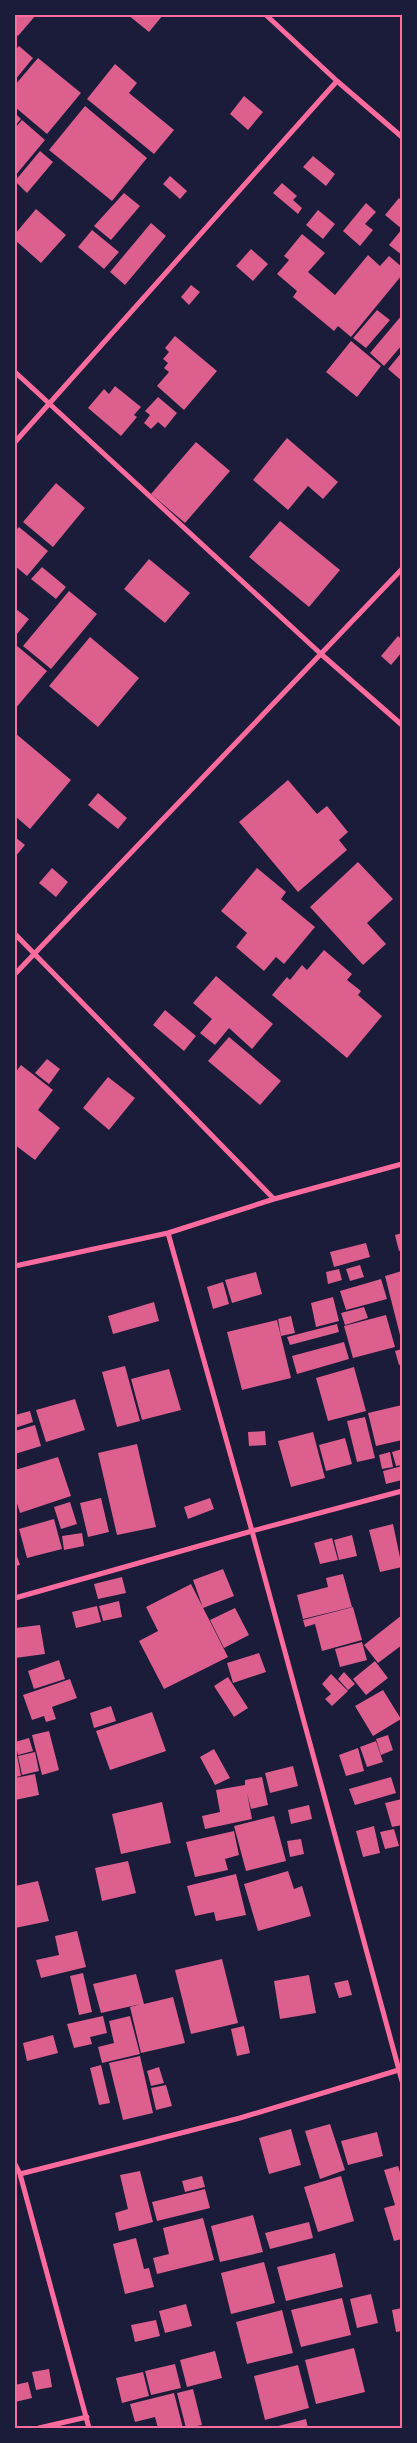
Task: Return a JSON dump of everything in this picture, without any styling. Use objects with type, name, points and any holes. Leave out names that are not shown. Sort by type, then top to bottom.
[{"type":"street","points":[[266,15],[337,81],[402,137]]},
{"type":"street","points":[[15,442],[337,81]]},
{"type":"street","points":[[15,372],[320,654],[402,725]]},
{"type":"street","points":[[15,974],[402,569]]},
{"type":"street","points":[[15,934],[274,1199]]},
{"type":"street","points":[[15,1266],[168,1233],[274,1199],[402,1164]]},
{"type":"street","points":[[168,1233],[252,1531],[402,2082]]},
{"type":"street","points":[[15,1598],[402,1491]]},
{"type":"street","points":[[20,2174],[240,2118],[400,2069]]},
{"type":"street","points":[[15,2164],[20,2174],[89,2428]]},
{"type":"street","points":[[39,2428],[86,2417]]},
{"type":"building","points":[[15,15],[36,15],[18,36],[15,34]]},
{"type":"building","points":[[128,15],[163,15],[149,32]]},
{"type":"building","points":[[19,46],[33,58],[15,80],[15,50]]},
{"type":"building","points":[[38,58],[81,93],[47,134],[15,107],[15,85]]},
{"type":"building","points":[[115,64],[137,83],[129,93],[174,130],[154,154],[87,99]]},
{"type":"building","points":[[244,96],[263,112],[248,130],[230,114]]},
{"type":"building","points":[[85,106],[147,158],[112,201],[49,150]]},
{"type":"building","points":[[15,113],[21,119],[15,126]]},
{"type":"building","points":[[22,120],[45,140],[15,176],[15,128]]},
{"type":"building","points":[[40,151],[53,162],[27,193],[15,181]]},
{"type":"building","points":[[313,156],[335,174],[326,186],[303,167]]},
{"type":"building","points":[[170,176],[187,191],[180,199],[163,184]]},
{"type":"building","points":[[282,183],[297,196],[293,200],[302,208],[298,214],[273,193]]},
{"type":"building","points":[[124,193],[140,206],[111,240],[94,226]]},
{"type":"building","points":[[399,198],[402,201],[402,229],[385,215]]},
{"type":"building","points":[[366,203],[376,212],[365,224],[373,230],[360,246],[343,231]]},
{"type":"building","points":[[36,209],[66,235],[41,263],[15,240],[15,234]]},
{"type":"building","points":[[318,210],[335,224],[323,239],[306,225]]},
{"type":"building","points":[[151,223],[166,236],[125,285],[110,272]]},
{"type":"building","points":[[402,229],[402,255],[389,245]]},
{"type":"building","points":[[92,230],[119,252],[104,269],[78,247]]},
{"type":"building","points":[[302,234],[325,253],[308,272],[335,295],[368,255],[380,266],[389,256],[402,267],[402,275],[351,337],[338,326],[334,331],[293,297],[297,291],[277,274],[289,260],[284,256]]},
{"type":"building","points":[[251,249],[268,264],[253,281],[236,266]]},
{"type":"building","points":[[191,285],[200,292],[189,305],[181,297]]},
{"type":"building","points":[[377,310],[390,320],[366,348],[353,338]]},
{"type":"building","points":[[402,315],[402,345],[384,366],[370,353]]},
{"type":"building","points":[[175,336],[217,371],[184,410],[157,386],[169,372],[164,368],[168,363],[163,359],[169,352],[165,348]]},
{"type":"building","points":[[351,341],[381,366],[357,397],[326,372]]},
{"type":"building","points":[[402,352],[402,381],[388,369]]},
{"type":"building","points":[[115,386],[141,407],[134,415],[137,417],[121,436],[88,408],[104,389],[109,394]]},
{"type":"building","points":[[158,397],[177,413],[165,428],[158,422],[151,429],[144,423],[150,415],[145,411]]},
{"type":"building","points":[[287,438],[338,482],[323,499],[308,486],[288,510],[253,480]]},
{"type":"building","points":[[196,442],[230,471],[185,523],[151,494]]},
{"type":"building","points":[[56,483],[85,508],[53,547],[23,522]]},
{"type":"building","points":[[280,521],[340,570],[309,607],[249,557]]},
{"type":"building","points":[[19,527],[48,551],[27,576],[15,566],[15,531]]},
{"type":"building","points":[[149,559],[190,593],[165,623],[124,589]]},
{"type":"building","points":[[42,567],[66,587],[56,599],[31,579]]},
{"type":"building","points":[[69,591],[97,614],[51,669],[23,646]]},
{"type":"building","points":[[16,609],[29,619],[17,634],[15,632]]},
{"type":"building","points":[[398,636],[402,640],[402,652],[391,665],[381,656]]},
{"type":"building","points":[[90,637],[139,678],[98,727],[49,686]]},
{"type":"building","points":[[16,645],[47,671],[15,709],[15,647]]},
{"type":"building","points":[[15,733],[71,780],[30,829],[15,816]]},
{"type":"building","points":[[288,780],[317,814],[327,806],[348,832],[339,840],[347,850],[298,892],[239,822]]},
{"type":"building","points":[[98,793],[127,818],[118,829],[88,805]]},
{"type":"building","points":[[15,837],[25,845],[15,857]]},
{"type":"building","points":[[358,862],[393,899],[367,923],[386,944],[363,965],[310,907]]},
{"type":"building","points":[[52,868],[68,882],[56,897],[39,883]]},
{"type":"building","points":[[257,868],[286,892],[281,899],[315,927],[284,964],[276,957],[264,971],[236,947],[247,933],[221,911]]},
{"type":"building","points":[[324,950],[352,974],[347,980],[361,991],[358,995],[382,1016],[347,1058],[272,995],[287,977],[290,980],[302,965],[307,970]]},
{"type":"building","points":[[216,976],[273,1024],[252,1049],[229,1028],[215,1045],[200,1033],[212,1019],[193,1003]]},
{"type":"building","points":[[165,1010],[196,1036],[184,1051],[153,1025]]},
{"type":"building","points":[[229,1037],[281,1081],[260,1105],[208,1061]]},
{"type":"building","points":[[47,1059],[60,1069],[49,1084],[35,1073]]},
{"type":"building","points":[[21,1065],[53,1090],[38,1110],[60,1128],[35,1160],[15,1145],[15,1073]]},
{"type":"building","points":[[108,1077],[135,1098],[109,1130],[83,1108]]},
{"type":"building","points":[[402,1233],[402,1250],[399,1251],[395,1235]]},
{"type":"building","points":[[366,1243],[370,1257],[334,1267],[330,1252]]},
{"type":"building","points":[[360,1265],[364,1277],[350,1281],[346,1269]]},
{"type":"building","points":[[339,1269],[342,1280],[328,1284],[326,1272]]},
{"type":"building","points":[[402,1271],[402,1339],[401,1339],[385,1276]]},
{"type":"building","points":[[256,1272],[262,1294],[232,1303],[225,1280]]},
{"type":"building","points":[[381,1279],[387,1299],[346,1310],[340,1291]]},
{"type":"building","points":[[223,1282],[229,1304],[213,1309],[207,1287]]},
{"type":"building","points":[[333,1297],[339,1321],[316,1327],[311,1303]]},
{"type":"building","points":[[154,1302],[159,1321],[113,1334],[108,1316]]},
{"type":"building","points":[[364,1307],[368,1318],[345,1325],[341,1313]]},
{"type":"building","points":[[386,1315],[395,1347],[353,1358],[344,1326]]},
{"type":"building","points":[[291,1316],[295,1333],[281,1336],[278,1319]]},
{"type":"building","points":[[277,1320],[291,1378],[242,1390],[227,1332]]},
{"type":"building","points":[[337,1324],[339,1332],[290,1345],[287,1337]]},
{"type":"building","points":[[344,1342],[349,1359],[297,1374],[292,1356]]},
{"type":"building","points":[[402,1349],[402,1364],[399,1365],[395,1351]]},
{"type":"building","points":[[125,1366],[140,1421],[117,1427],[102,1372]]},
{"type":"building","points":[[354,1367],[366,1411],[328,1421],[316,1378]]},
{"type":"building","points":[[169,1369],[181,1410],[142,1420],[131,1379]]},
{"type":"building","points":[[75,1399],[85,1430],[46,1442],[36,1410]]},
{"type":"building","points":[[402,1405],[402,1440],[376,1446],[368,1413]]},
{"type":"building","points":[[30,1411],[33,1422],[15,1428],[15,1415]]},
{"type":"building","points":[[365,1417],[375,1458],[357,1462],[347,1421]]},
{"type":"building","points":[[35,1425],[41,1446],[15,1454],[15,1431]]},
{"type":"building","points":[[265,1431],[266,1445],[249,1446],[248,1432]]},
{"type":"building","points":[[313,1432],[325,1478],[291,1487],[278,1441]]},
{"type":"building","points":[[345,1438],[352,1464],[326,1471],[319,1445]]},
{"type":"building","points":[[137,1444],[156,1527],[117,1535],[98,1453]]},
{"type":"building","points":[[402,1449],[402,1465],[396,1466],[392,1452]]},
{"type":"building","points":[[390,1452],[393,1467],[382,1469],[379,1455]]},
{"type":"building","points":[[58,1457],[71,1496],[20,1513],[15,1497],[15,1470]]},
{"type":"building","points":[[402,1466],[402,1480],[386,1484],[383,1471]]},
{"type":"building","points":[[101,1498],[109,1532],[88,1537],[80,1503]]},
{"type":"building","points":[[210,1498],[214,1509],[188,1519],[184,1507]]},
{"type":"building","points":[[70,1502],[77,1524],[61,1529],[54,1507]]},
{"type":"building","points":[[54,1519],[62,1549],[27,1558],[19,1529]]},
{"type":"building","points":[[393,1524],[402,1567],[380,1572],[369,1530]]},
{"type":"building","points":[[82,1533],[84,1546],[64,1550],[62,1536]]},
{"type":"building","points":[[352,1535],[357,1556],[339,1560],[334,1540]]},
{"type":"building","points":[[332,1538],[338,1560],[320,1564],[314,1543]]},
{"type":"building","points":[[15,1550],[20,1565],[15,1566]]},
{"type":"building","points":[[223,1569],[234,1596],[203,1608],[193,1580]]},
{"type":"building","points":[[343,1574],[352,1607],[303,1619],[297,1595],[328,1587],[326,1578]]},
{"type":"building","points":[[122,1577],[126,1593],[98,1599],[94,1584]]},
{"type":"building","points":[[191,1584],[228,1657],[164,1689],[139,1641],[158,1631],[146,1607]]},
{"type":"building","points":[[119,1601],[122,1617],[103,1621],[99,1606]]},
{"type":"building","points":[[97,1606],[101,1622],[76,1628],[72,1612]]},
{"type":"building","points":[[353,1607],[362,1640],[322,1651],[315,1624],[305,1627],[303,1620]]},
{"type":"building","points":[[235,1608],[249,1635],[224,1648],[210,1620]]},
{"type":"building","points":[[402,1615],[402,1645],[378,1663],[364,1645]]},
{"type":"building","points":[[40,1625],[45,1654],[15,1658],[15,1628]]},
{"type":"building","points":[[362,1642],[367,1660],[340,1667],[335,1649]]},
{"type":"building","points":[[259,1653],[266,1672],[233,1683],[227,1663]]},
{"type":"building","points":[[59,1660],[65,1679],[34,1689],[28,1671]]},
{"type":"building","points":[[375,1661],[388,1678],[366,1695],[353,1679]]},
{"type":"building","points":[[344,1672],[355,1684],[348,1690],[338,1679]]},
{"type":"building","points":[[331,1674],[348,1691],[332,1706],[325,1699],[331,1694],[322,1684]]},
{"type":"building","points":[[228,1677],[248,1708],[234,1717],[214,1686]]},
{"type":"building","points":[[70,1679],[77,1698],[52,1707],[56,1719],[46,1722],[44,1716],[32,1720],[23,1695]]},
{"type":"building","points":[[383,1690],[401,1719],[373,1736],[355,1706]]},
{"type":"building","points":[[111,1706],[116,1721],[94,1728],[90,1713]]},
{"type":"building","points":[[152,1712],[166,1751],[110,1770],[96,1731]]},
{"type":"building","points":[[49,1731],[59,1770],[42,1775],[32,1735]]},
{"type":"building","points":[[388,1735],[393,1750],[381,1755],[376,1739]]},
{"type":"building","points":[[29,1738],[33,1751],[18,1755],[15,1742]]},
{"type":"building","points":[[376,1741],[383,1762],[367,1767],[360,1747]]},
{"type":"building","points":[[358,1748],[364,1771],[346,1776],[339,1755]]},
{"type":"building","points":[[214,1749],[230,1778],[215,1785],[200,1757]]},
{"type":"building","points":[[35,1752],[39,1771],[22,1775],[18,1756]]},
{"type":"building","points":[[15,1755],[17,1755],[21,1776],[15,1777]]},
{"type":"building","points":[[293,1766],[298,1786],[270,1793],[265,1773]]},
{"type":"building","points":[[35,1774],[39,1795],[15,1800],[15,1778]]},
{"type":"building","points":[[262,1777],[268,1805],[251,1809],[247,1793],[252,1819],[205,1829],[202,1816],[220,1812],[216,1790],[245,1785],[245,1780]]},
{"type":"building","points":[[391,1777],[396,1793],[355,1805],[349,1789]]},
{"type":"building","points":[[402,1799],[402,1825],[392,1827],[385,1803]]},
{"type":"building","points":[[162,1802],[171,1843],[121,1854],[112,1814]]},
{"type":"building","points":[[309,1805],[312,1819],[291,1824],[288,1810]]},
{"type":"building","points":[[274,1816],[286,1861],[246,1871],[234,1826]]},
{"type":"building","points":[[374,1826],[380,1853],[363,1857],[356,1831]]},
{"type":"building","points":[[394,1829],[399,1846],[385,1849],[380,1832]]},
{"type":"building","points":[[234,1831],[239,1855],[225,1859],[228,1870],[195,1877],[186,1842]]},
{"type":"building","points":[[301,1839],[304,1854],[290,1857],[287,1841]]},
{"type":"building","points":[[128,1861],[136,1893],[102,1901],[95,1868]]},
{"type":"building","points":[[288,1871],[294,1889],[302,1886],[311,1916],[258,1931],[244,1884]]},
{"type":"building","points":[[236,1874],[246,1915],[216,1921],[214,1912],[195,1916],[187,1886]]},
{"type":"building","points":[[38,1881],[49,1921],[15,1928],[15,1886]]},
{"type":"building","points":[[77,1931],[86,1967],[41,1978],[36,1960],[59,1955],[55,1936]]},
{"type":"building","points":[[222,1959],[238,2023],[191,2034],[175,1970]]},
{"type":"building","points":[[83,1973],[92,2012],[79,2015],[70,1976]]},
{"type":"building","points":[[136,1974],[144,2004],[173,1997],[185,2043],[141,2053],[130,2007],[141,2004],[101,2013],[93,1984]]},
{"type":"building","points":[[309,1975],[316,2013],[280,2019],[274,1981]]},
{"type":"building","points":[[348,1980],[352,1995],[339,1998],[334,1983]]},
{"type":"building","points":[[103,2016],[107,2033],[90,2037],[92,2044],[74,2048],[67,2024]]},
{"type":"building","points":[[130,2016],[140,2054],[102,2063],[98,2047],[114,2043],[109,2021]]},
{"type":"building","points":[[244,2026],[250,2053],[237,2056],[231,2029]]},
{"type":"building","points":[[53,2035],[58,2053],[27,2061],[23,2043]]},
{"type":"building","points":[[140,2056],[153,2113],[123,2120],[109,2063]]},
{"type":"building","points":[[101,2065],[110,2103],[99,2105],[90,2068]]},
{"type":"building","points":[[159,2067],[164,2083],[151,2086],[147,2071]]},
{"type":"building","points":[[166,2085],[172,2106],[156,2110],[151,2088]]},
{"type":"building","points":[[330,2124],[345,2170],[320,2179],[305,2131]]},
{"type":"building","points":[[291,2129],[301,2165],[269,2174],[259,2138]]},
{"type":"building","points":[[377,2132],[383,2156],[348,2165],[341,2141]]},
{"type":"building","points":[[398,2166],[402,2179],[402,2239],[394,2241],[384,2208],[395,2205],[384,2170]]},
{"type":"building","points":[[140,2171],[153,2222],[119,2231],[115,2213],[128,2209],[120,2175]]},
{"type":"building","points":[[202,2176],[205,2187],[185,2192],[182,2181]]},
{"type":"building","points":[[341,2176],[354,2221],[318,2232],[304,2187]]},
{"type":"building","points":[[205,2189],[210,2208],[157,2221],[152,2202]]},
{"type":"building","points":[[253,2215],[263,2252],[220,2262],[211,2226]]},
{"type":"building","points":[[203,2218],[214,2260],[157,2274],[153,2258],[169,2254],[163,2228]]},
{"type":"building","points":[[309,2222],[313,2238],[270,2249],[265,2233]]},
{"type":"building","points":[[136,2238],[144,2269],[149,2268],[154,2287],[125,2294],[113,2244]]},
{"type":"building","points":[[335,2253],[343,2287],[286,2301],[277,2267]]},
{"type":"building","points":[[264,2262],[275,2303],[231,2314],[221,2273]]},
{"type":"building","points":[[371,2294],[378,2323],[357,2328],[350,2299]]},
{"type":"building","points":[[342,2298],[351,2335],[301,2347],[291,2310]]},
{"type":"building","points":[[186,2304],[192,2326],[165,2333],[159,2311]]},
{"type":"building","points":[[402,2308],[402,2331],[396,2332],[392,2310]]},
{"type":"building","points":[[282,2310],[293,2353],[247,2364],[236,2322]]},
{"type":"building","points":[[156,2320],[160,2336],[135,2342],[131,2325]]},
{"type":"building","points":[[354,2348],[365,2392],[316,2404],[305,2360]]},
{"type":"building","points":[[215,2351],[222,2378],[187,2387],[180,2360]]},
{"type":"building","points":[[175,2364],[181,2388],[151,2395],[145,2371]]},
{"type":"building","points":[[298,2365],[309,2408],[265,2420],[254,2376]]},
{"type":"building","points":[[49,2369],[52,2387],[36,2390],[32,2372]]},
{"type":"building","points":[[143,2372],[149,2396],[122,2403],[116,2378]]},
{"type":"building","points":[[28,2382],[32,2398],[15,2402],[15,2385]]},
{"type":"building","points":[[193,2389],[202,2425],[186,2428],[177,2393]]},
{"type":"building","points":[[174,2393],[183,2428],[158,2428],[155,2417],[135,2422],[130,2404]]},
{"type":"building","points":[[306,2419],[308,2428],[274,2428],[274,2427]]}]
